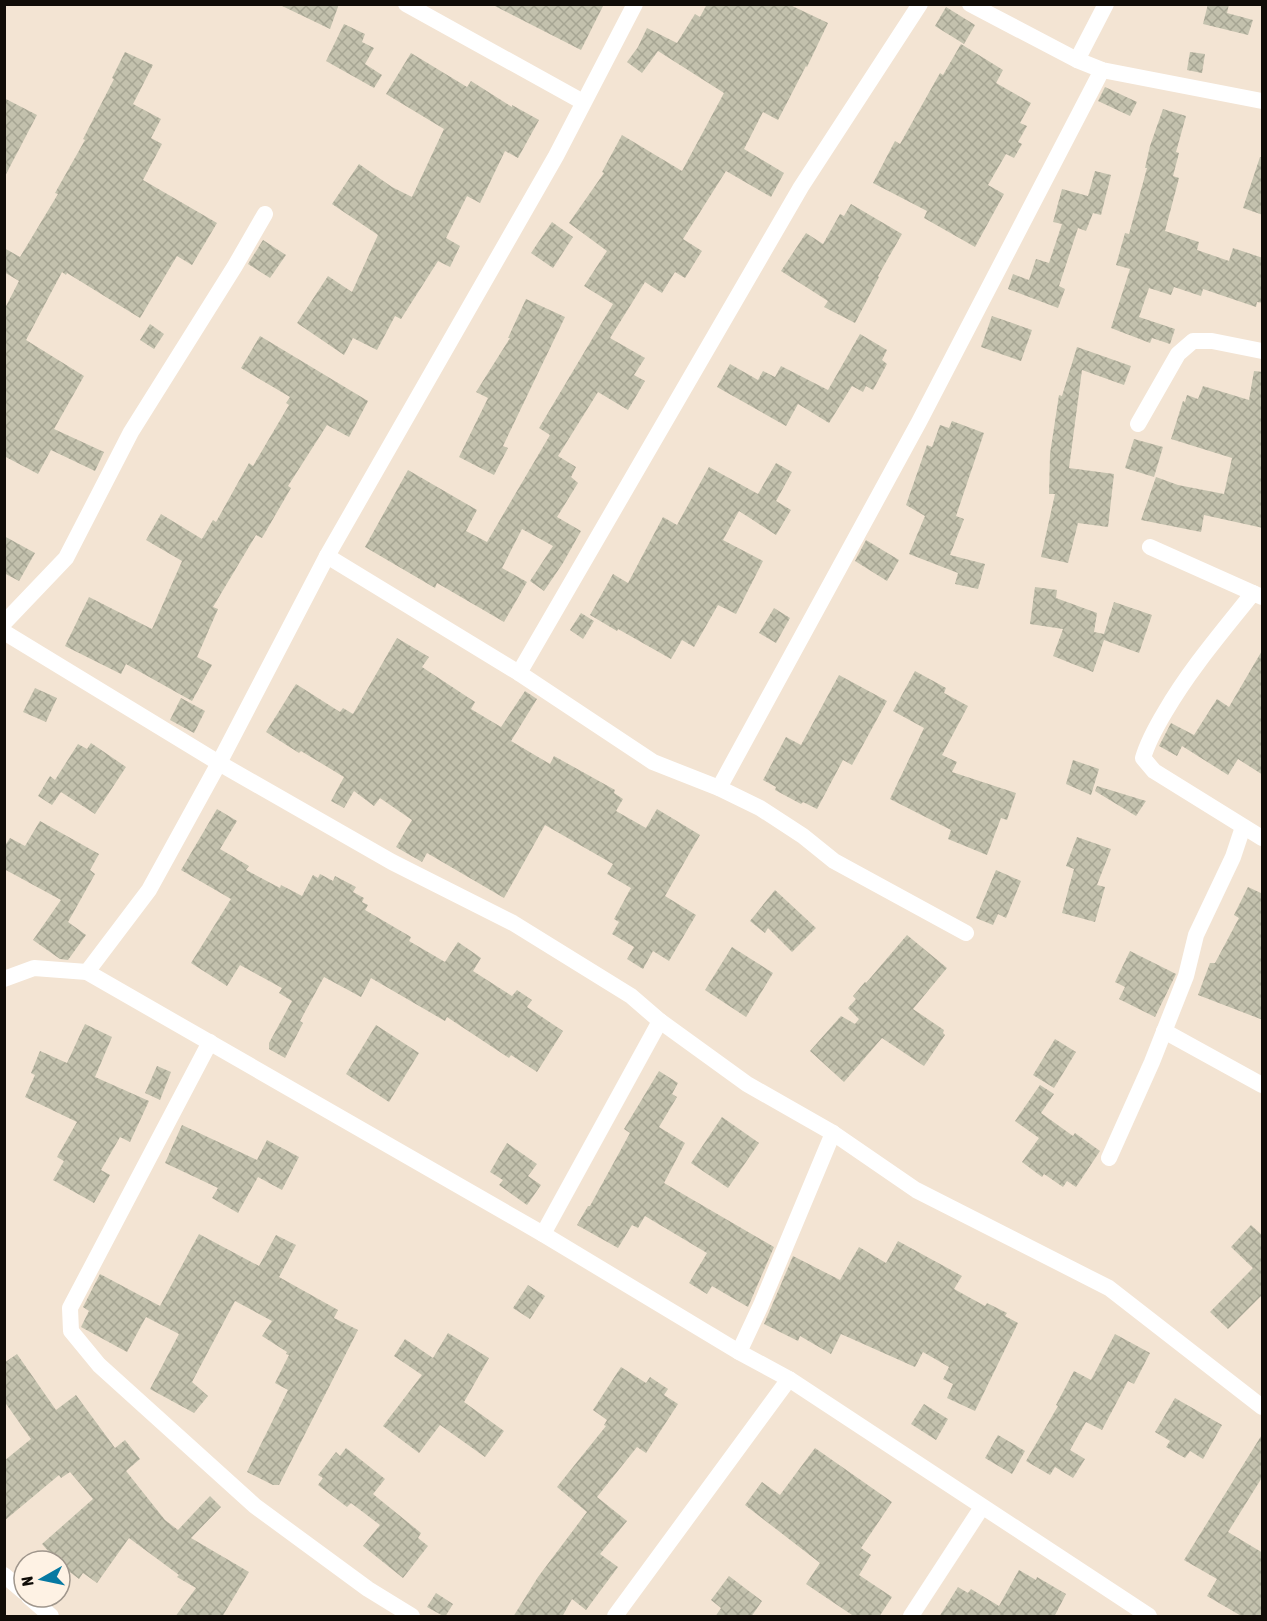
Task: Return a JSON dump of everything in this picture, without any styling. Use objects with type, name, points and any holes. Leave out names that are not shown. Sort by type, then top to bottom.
[{"type":"street","points":[[406,4],[583,102]]},
{"type":"street","points":[[87,972],[149,890],[219,763],[327,556],[550,166],[635,4]]},
{"type":"street","points":[[519,673],[801,187],[920,4]]},
{"type":"street","points":[[970,4],[1077,60],[1102,70],[1263,101]]},
{"type":"street","points":[[1077,60],[1106,4]]},
{"type":"street","points":[[719,788],[919,422],[1102,70]]},
{"type":"street","points":[[4,623],[66,558],[131,432],[235,267],[265,214]]},
{"type":"street","points":[[1138,424],[1178,354],[1193,341],[1212,341],[1263,351]]},
{"type":"street","points":[[1150,547],[1258,596],[1214,640],[1180,686],[1148,741],[1143,758],[1154,771],[1263,838]]},
{"type":"street","points":[[327,556],[519,673],[653,762],[719,788],[760,808],[803,836],[834,861],[966,933]]},
{"type":"street","points":[[4,632],[219,763],[392,862],[513,923],[632,996],[660,1021],[747,1084],[833,1133],[916,1190],[1108,1288],[1263,1407]]},
{"type":"street","points":[[1109,1158],[1164,1031],[1186,976],[1196,935],[1233,857],[1243,827]]},
{"type":"street","points":[[4,979],[34,968],[87,972],[543,1234],[739,1352],[789,1379],[1149,1617]]},
{"type":"street","points":[[543,1234],[660,1021]]},
{"type":"street","points":[[1164,1031],[1263,1085]]},
{"type":"street","points":[[210,1042],[70,1308],[71,1331],[99,1365],[255,1506],[368,1589],[412,1617]]},
{"type":"street","points":[[739,1352],[833,1133]]},
{"type":"street","points":[[615,1617],[789,1379]]},
{"type":"street","points":[[912,1617],[982,1507]]},
{"type":"building","points":[[278,4],[339,4],[330,29]]},
{"type":"building","points":[[491,4],[604,4],[581,50]]},
{"type":"building","points":[[707,4],[788,4],[828,23],[778,120],[763,112],[744,149],[784,173],[771,197],[726,171],[683,239],[702,251],[685,278],[675,272],[662,293],[645,282],[610,338],[645,358],[634,375],[645,381],[628,410],[598,392],[558,456],[576,467],[571,477],[578,483],[557,517],[581,531],[544,591],[530,581],[553,546],[522,529],[502,568],[527,582],[504,622],[437,583],[435,588],[365,547],[408,470],[477,510],[466,531],[487,542],[550,435],[539,428],[613,304],[584,286],[607,251],[569,223],[604,173],[602,172],[622,135],[682,171],[724,93],[658,51],[642,73],[627,62],[638,47],[647,28],[677,43],[695,14],[700,17]]},
{"type":"building","points":[[1208,4],[1229,4],[1227,13],[1253,20],[1248,35],[1203,24]]},
{"type":"building","points":[[946,7],[975,25],[964,44],[935,26]]},
{"type":"building","points":[[344,24],[365,34],[362,42],[374,48],[365,64],[382,75],[374,88],[326,61]]},
{"type":"building","points":[[961,44],[1003,70],[996,83],[1031,103],[1020,123],[1027,126],[1018,142],[1022,144],[1014,158],[1006,154],[988,185],[1004,194],[975,247],[924,218],[927,211],[873,183],[895,141],[900,144],[940,73],[943,75]]},
{"type":"building","points":[[125,52],[153,65],[133,104],[161,119],[151,138],[162,144],[143,180],[217,223],[192,265],[177,256],[140,318],[62,272],[26,340],[84,376],[54,429],[104,452],[95,471],[51,450],[38,474],[4,456],[4,310],[19,281],[4,272],[4,248],[20,257],[58,194],[55,193],[85,140],[83,139],[114,79],[112,78]]},
{"type":"building","points":[[1190,52],[1205,54],[1202,73],[1187,70]]},
{"type":"building","points":[[411,53],[467,87],[471,81],[512,107],[512,105],[539,120],[518,158],[505,151],[480,203],[467,196],[446,238],[460,246],[450,267],[438,261],[401,319],[395,316],[377,350],[353,338],[344,355],[297,323],[328,276],[352,292],[378,235],[332,204],[359,164],[392,187],[412,197],[444,129],[386,94]]},
{"type":"building","points":[[1105,87],[1137,102],[1130,116],[1098,101]]},
{"type":"building","points":[[4,98],[37,115],[4,178]]},
{"type":"building","points":[[1163,109],[1186,116],[1176,152],[1179,153],[1173,176],[1179,178],[1165,231],[1199,242],[1197,250],[1229,261],[1233,248],[1263,258],[1263,303],[1257,302],[1256,307],[1203,289],[1201,296],[1174,287],[1171,295],[1149,288],[1139,317],[1175,329],[1170,344],[1152,338],[1150,343],[1111,328],[1130,269],[1116,265],[1125,233],[1129,234],[1147,168],[1145,168],[1150,146]]},
{"type":"building","points":[[1260,157],[1263,158],[1263,215],[1243,208]]},
{"type":"building","points":[[1095,171],[1111,175],[1101,215],[1093,213],[1086,231],[1078,228],[1059,286],[1065,289],[1058,308],[1008,289],[1013,274],[1029,280],[1036,259],[1049,263],[1062,224],[1053,222],[1062,189],[1088,196]]},
{"type":"building","points":[[851,204],[902,234],[855,323],[824,307],[828,301],[781,271],[806,233],[823,244],[840,214],[844,216]]},
{"type":"building","points":[[552,222],[573,237],[553,268],[531,253]]},
{"type":"building","points":[[263,240],[286,255],[270,278],[248,264]]},
{"type":"building","points":[[526,299],[565,317],[503,446],[508,448],[494,475],[459,457],[488,398],[476,392],[510,338],[508,338]]},
{"type":"building","points":[[992,316],[1032,330],[1021,361],[981,347]]},
{"type":"building","points":[[150,324],[164,334],[154,349],[140,340]]},
{"type":"building","points":[[860,334],[887,350],[882,360],[887,364],[873,390],[866,386],[863,392],[852,386],[829,423],[798,404],[786,426],[717,387],[730,364],[758,380],[763,371],[775,377],[781,366],[828,390]]},
{"type":"building","points":[[260,336],[368,401],[349,437],[327,425],[288,486],[291,488],[262,538],[256,535],[213,607],[218,609],[197,657],[212,665],[192,701],[126,664],[121,674],[65,646],[89,597],[152,629],[182,561],[146,540],[161,514],[202,539],[213,520],[216,522],[249,463],[253,466],[289,405],[286,403],[290,397],[241,368]]},
{"type":"building","points":[[1077,347],[1131,366],[1124,385],[1082,370],[1069,468],[1114,474],[1108,527],[1078,523],[1068,563],[1041,557],[1055,494],[1049,494],[1050,454],[1059,395],[1062,396]]},
{"type":"building","points":[[1254,371],[1263,372],[1263,528],[1204,515],[1201,532],[1141,520],[1156,477],[1178,485],[1224,494],[1232,458],[1171,439],[1187,395],[1198,399],[1203,386],[1249,400]]},
{"type":"building","points":[[952,421],[984,433],[956,516],[964,519],[950,555],[985,564],[978,589],[955,584],[958,573],[909,554],[925,516],[906,505],[927,445],[932,447],[940,425],[949,428]]},
{"type":"building","points":[[1134,439],[1163,447],[1154,477],[1125,468]]},
{"type":"building","points":[[776,463],[792,472],[776,501],[791,510],[776,535],[739,511],[723,540],[763,561],[736,614],[718,605],[694,647],[682,640],[671,659],[590,615],[613,574],[628,583],[663,517],[677,525],[709,467],[758,494]]},
{"type":"building","points":[[4,536],[35,553],[19,581],[4,573]]},
{"type":"building","points":[[866,540],[899,560],[887,581],[855,561]]},
{"type":"building","points":[[1035,587],[1057,590],[1056,598],[1097,613],[1094,632],[1104,634],[1114,602],[1152,615],[1139,653],[1104,640],[1093,672],[1053,656],[1063,629],[1030,624]]},
{"type":"building","points":[[774,608],[790,618],[776,643],[759,633]]},
{"type":"building","points":[[581,613],[594,621],[583,639],[570,630]]},
{"type":"building","points":[[397,638],[429,657],[422,667],[475,702],[471,709],[501,727],[525,691],[537,699],[511,741],[550,764],[554,756],[615,790],[614,793],[623,799],[616,811],[646,828],[657,809],[700,835],[665,896],[696,915],[669,961],[653,951],[643,969],[627,959],[634,947],[612,934],[619,922],[614,919],[631,888],[607,874],[613,864],[545,825],[504,898],[427,853],[422,862],[396,847],[412,820],[380,798],[374,806],[354,791],[344,808],[331,801],[344,777],[266,732],[296,684],[340,712],[343,708],[353,714]]},
{"type":"building","points":[[1263,649],[1263,775],[1238,759],[1228,775],[1182,746],[1177,756],[1159,746],[1171,723],[1194,735],[1217,699],[1229,707]]},
{"type":"building","points":[[915,671],[946,688],[944,693],[968,706],[942,755],[957,762],[952,772],[1016,793],[1007,820],[1001,818],[987,855],[948,839],[951,830],[890,799],[924,728],[893,711]]},
{"type":"building","points":[[839,675],[887,701],[852,765],[843,760],[817,809],[803,802],[801,804],[775,790],[776,787],[763,780],[786,737],[801,745]]},
{"type":"building","points":[[35,688],[57,698],[46,722],[23,712]]},
{"type":"building","points":[[181,698],[205,711],[194,733],[170,720]]},
{"type":"building","points":[[91,743],[126,767],[95,814],[61,792],[52,805],[38,796],[50,776],[55,780],[78,744],[87,749]]},
{"type":"building","points":[[1073,760],[1099,769],[1091,795],[1066,784]]},
{"type":"building","points":[[1097,786],[1146,801],[1136,816],[1095,791]]},
{"type":"building","points":[[217,809],[237,821],[220,849],[249,866],[246,870],[280,888],[281,885],[302,896],[313,875],[318,878],[320,874],[333,881],[335,876],[356,887],[353,892],[364,898],[362,902],[368,905],[365,910],[411,937],[409,941],[445,962],[458,942],[481,958],[473,971],[512,996],[517,990],[532,1000],[527,1007],[563,1031],[537,1072],[511,1055],[509,1058],[447,1017],[445,1021],[371,978],[361,997],[324,977],[300,1021],[303,1023],[285,1058],[269,1049],[269,1043],[292,1001],[279,993],[282,988],[240,965],[227,986],[191,963],[231,899],[181,870]]},
{"type":"building","points":[[40,821],[99,854],[90,870],[95,874],[68,922],[86,935],[68,960],[60,959],[33,940],[61,900],[4,869],[4,847],[10,838],[25,846]]},
{"type":"building","points":[[1077,837],[1111,849],[1097,885],[1105,887],[1095,922],[1062,913],[1074,869],[1066,866]]},
{"type":"building","points":[[996,870],[1021,881],[1006,918],[998,914],[993,925],[976,918]]},
{"type":"building","points":[[1248,887],[1263,894],[1263,1020],[1198,995],[1210,963],[1215,963],[1239,918],[1234,915]]},
{"type":"building","points":[[775,890],[816,928],[792,952],[768,928],[765,933],[750,921]]},
{"type":"building","points":[[907,935],[947,968],[913,1009],[944,1030],[945,1035],[924,1066],[882,1038],[844,1082],[810,1051],[841,1016],[855,1024],[859,1019],[848,1008],[856,999],[853,996]]},
{"type":"building","points":[[732,947],[773,973],[746,1017],[705,990]]},
{"type":"building","points":[[1130,951],[1176,974],[1155,1017],[1119,999],[1125,987],[1115,982]]},
{"type":"building","points":[[85,1024],[112,1037],[95,1077],[149,1101],[130,1142],[120,1137],[101,1170],[110,1175],[94,1203],[53,1180],[64,1161],[57,1157],[77,1122],[25,1097],[35,1075],[31,1073],[40,1051],[67,1063]]},
{"type":"building","points":[[376,1025],[419,1053],[389,1102],[346,1074]]},
{"type":"building","points":[[1055,1039],[1076,1052],[1054,1088],[1033,1075]]},
{"type":"building","points":[[157,1066],[171,1072],[160,1100],[145,1093]]},
{"type":"building","points":[[659,1071],[678,1083],[672,1094],[677,1097],[659,1127],[685,1143],[664,1183],[774,1247],[748,1307],[712,1286],[707,1294],[689,1283],[707,1253],[645,1216],[638,1228],[632,1225],[618,1248],[577,1225],[630,1133],[624,1129]]},
{"type":"building","points":[[1040,1085],[1054,1094],[1041,1113],[1073,1136],[1075,1133],[1100,1151],[1076,1187],[1067,1181],[1063,1187],[1044,1174],[1042,1177],[1022,1162],[1039,1138],[1015,1121]]},
{"type":"building","points":[[722,1117],[759,1143],[728,1188],[691,1163]]},
{"type":"building","points":[[182,1125],[257,1160],[267,1140],[299,1157],[282,1190],[258,1177],[238,1213],[212,1198],[218,1188],[165,1163]]},
{"type":"building","points":[[507,1143],[537,1164],[528,1176],[541,1185],[527,1205],[499,1185],[503,1180],[490,1172]]},
{"type":"building","points":[[1251,1225],[1263,1236],[1263,1294],[1228,1329],[1210,1312],[1253,1268],[1231,1247]]},
{"type":"building","points":[[199,1234],[259,1266],[276,1235],[296,1245],[279,1277],[338,1310],[334,1318],[358,1330],[279,1485],[273,1485],[247,1472],[288,1390],[275,1383],[289,1355],[262,1336],[272,1321],[235,1301],[192,1382],[208,1396],[194,1413],[150,1389],[179,1334],[146,1317],[127,1352],[81,1327],[89,1311],[83,1307],[100,1274],[160,1306]]},
{"type":"building","points":[[898,1241],[962,1276],[954,1289],[985,1306],[987,1303],[1007,1313],[1005,1316],[1018,1323],[975,1411],[947,1398],[953,1384],[943,1379],[949,1367],[923,1352],[915,1367],[841,1334],[831,1354],[800,1336],[798,1341],[764,1324],[793,1256],[840,1280],[859,1247],[886,1263]]},
{"type":"building","points":[[528,1285],[545,1296],[530,1319],[513,1308]]},
{"type":"building","points":[[448,1333],[489,1358],[464,1402],[504,1431],[485,1457],[440,1425],[419,1453],[383,1426],[422,1375],[394,1356],[405,1339],[433,1358]]},
{"type":"building","points":[[1115,1334],[1150,1353],[1134,1384],[1128,1381],[1102,1430],[1086,1422],[1070,1450],[1085,1459],[1073,1478],[1055,1467],[1050,1475],[1026,1461],[1058,1406],[1056,1405],[1074,1371],[1091,1380]]},
{"type":"building","points":[[17,1354],[56,1410],[76,1395],[115,1448],[125,1440],[140,1459],[126,1471],[165,1520],[178,1530],[210,1496],[221,1507],[191,1538],[249,1572],[222,1617],[175,1617],[196,1588],[177,1577],[179,1575],[129,1538],[97,1583],[83,1573],[79,1579],[72,1574],[72,1549],[46,1549],[42,1544],[93,1499],[70,1472],[61,1478],[59,1475],[4,1521],[4,1461],[31,1439],[4,1401],[4,1363]]},
{"type":"building","points":[[621,1367],[646,1383],[650,1377],[668,1389],[664,1395],[678,1404],[646,1453],[637,1447],[597,1497],[627,1521],[600,1554],[618,1567],[586,1610],[572,1599],[562,1617],[513,1617],[538,1577],[587,1512],[557,1487],[606,1426],[604,1425],[607,1420],[593,1410]]},
{"type":"building","points":[[1175,1398],[1222,1425],[1203,1459],[1190,1451],[1185,1458],[1166,1447],[1170,1441],[1155,1432]]},
{"type":"building","points":[[924,1404],[948,1419],[936,1440],[911,1424]]},
{"type":"building","points":[[1263,1433],[1263,1476],[1228,1532],[1263,1553],[1263,1617],[1243,1617],[1207,1596],[1217,1579],[1184,1560]]},
{"type":"building","points":[[998,1435],[1025,1451],[1012,1474],[985,1458]]},
{"type":"building","points":[[346,1448],[385,1479],[373,1494],[421,1533],[418,1538],[428,1546],[403,1578],[363,1546],[380,1525],[351,1503],[347,1507],[318,1485],[323,1478],[318,1475],[336,1452],[340,1456]]},
{"type":"building","points":[[815,1448],[892,1502],[861,1548],[871,1555],[859,1575],[892,1597],[879,1617],[855,1617],[806,1584],[820,1563],[745,1505],[762,1482],[780,1495]]},
{"type":"building","points":[[1019,1570],[1036,1580],[1037,1577],[1066,1594],[1054,1617],[939,1617],[958,1587],[968,1593],[971,1589],[999,1606]]},
{"type":"building","points":[[729,1576],[762,1601],[751,1617],[715,1617],[721,1608],[711,1600]]},
{"type":"building","points":[[436,1593],[453,1604],[445,1617],[427,1607]]}]
